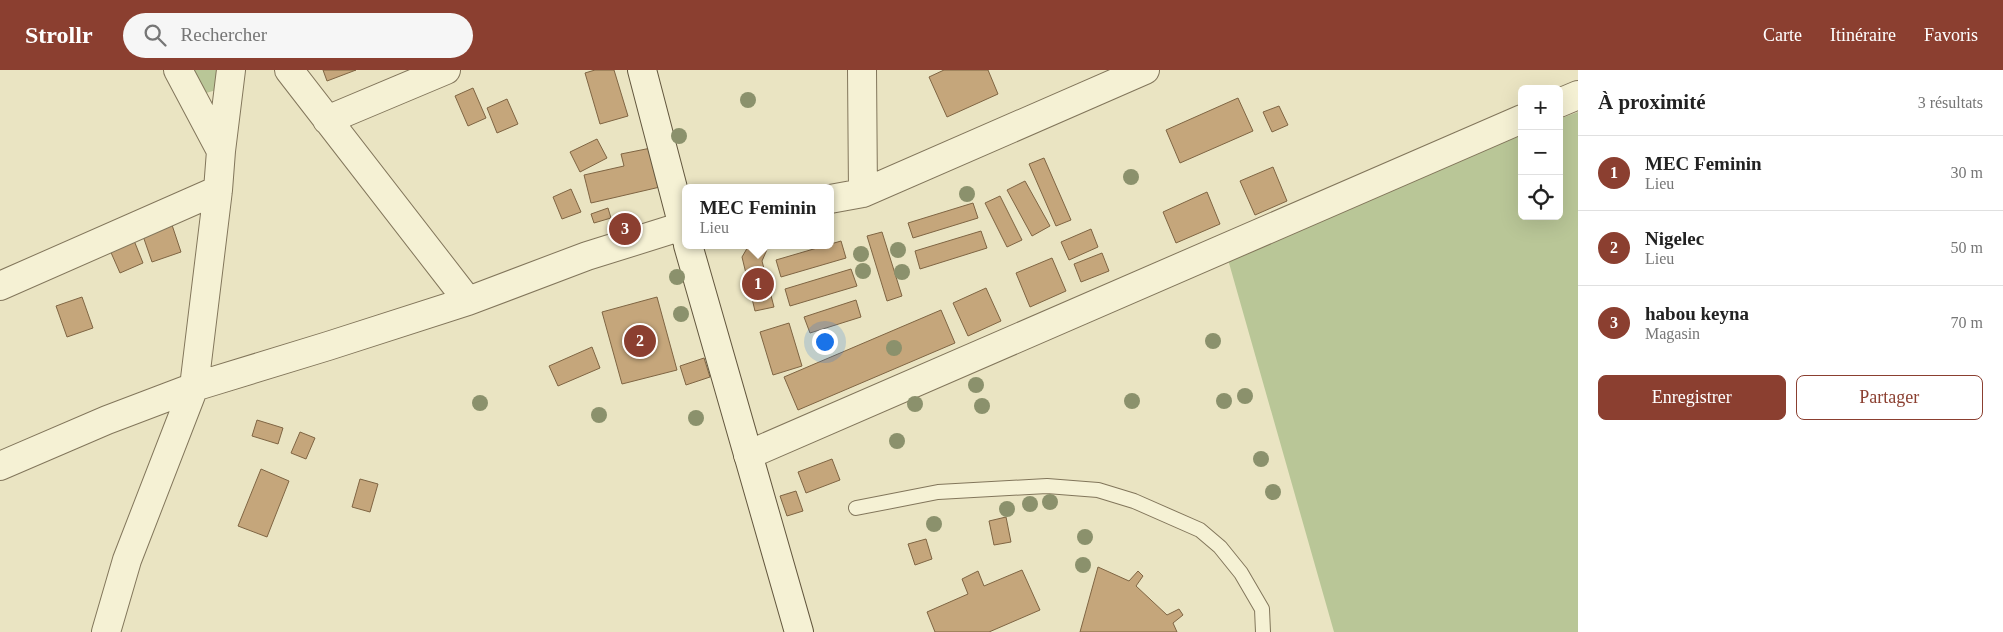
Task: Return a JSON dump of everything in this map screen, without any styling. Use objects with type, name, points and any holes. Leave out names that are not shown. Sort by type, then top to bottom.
[{"type":"street","points":[[178,70],[221,151]]},
{"type":"street","points":[[106,632],[128,560],[194,387],[218,190],[230,70]]},
{"type":"street","points":[[289,70],[468,301]]},
{"type":"street","points":[[327,120],[446,70]]},
{"type":"street","points":[[642,70],[682,223]]},
{"type":"street","points":[[862,70],[863,192]]},
{"type":"street","points":[[834,197],[863,192],[1145,70]]},
{"type":"street","points":[[1563,101],[1578,94]]},
{"type":"street","points":[[748,455],[1518,121]]},
{"type":"street","points":[[0,286],[218,190]]},
{"type":"street","points":[[0,466],[107,420],[194,387],[468,301],[587,256],[682,235]]},
{"type":"street","points":[[689,249],[799,632]]},
{"type":"lane","points":[[856,508],[938,492],[1047,486],[1098,490],[1134,501],[1200,530],[1220,548],[1241,573],[1262,609],[1263,632]]},
{"type":"green space","points":[[192,70],[218,70],[216,90],[203,94]]},
{"type":"green space","points":[[1578,112],[1578,632],[1334,632],[1227,256],[1518,137],[1518,220],[1563,220],[1563,118]]},
{"type":"building","points":[[323,70],[356,70],[327,81]]},
{"type":"building","points":[[595,70],[614,70],[628,116],[600,124],[585,73]]},
{"type":"building","points":[[944,70],[988,70],[998,94],[947,117],[929,77]]},
{"type":"building","points":[[473,88],[486,118],[468,126],[455,96]]},
{"type":"building","points":[[1238,98],[1253,131],[1180,163],[1166,130]]},
{"type":"building","points":[[507,99],[518,124],[497,133],[487,108]]},
{"type":"building","points":[[1279,106],[1288,125],[1272,132],[1263,112]]},
{"type":"building","points":[[597,139],[607,158],[580,172],[570,152]]},
{"type":"building","points":[[651,148],[660,187],[591,203],[584,175],[624,166],[621,154]]},
{"type":"building","points":[[1044,158],[1071,220],[1056,226],[1029,164]]},
{"type":"building","points":[[1273,167],[1287,201],[1255,215],[1240,181]]},
{"type":"building","points":[[1025,181],[1050,226],[1032,236],[1007,190]]},
{"type":"building","points":[[571,189],[581,212],[562,219],[553,197]]},
{"type":"building","points":[[1207,192],[1220,224],[1176,243],[1163,212]]},
{"type":"building","points":[[1000,196],[1022,240],[1007,247],[985,203]]},
{"type":"building","points":[[973,203],[978,218],[913,238],[908,223]]},
{"type":"building","points":[[608,208],[611,218],[594,223],[591,214]]},
{"type":"building","points":[[172,225],[181,252],[152,262],[143,236]]},
{"type":"building","points":[[1091,229],[1098,247],[1069,260],[1061,242]]},
{"type":"building","points":[[981,231],[987,248],[920,269],[915,251]]},
{"type":"building","points":[[882,232],[902,296],[887,301],[867,236]]},
{"type":"building","points":[[133,238],[143,263],[120,273],[109,248]]},
{"type":"building","points":[[841,241],[846,258],[781,277],[776,260],[814,249],[834,249],[834,243]]},
{"type":"building","points":[[747,249],[767,249],[762,261],[774,307],[755,311],[742,257]]},
{"type":"building","points":[[1102,253],[1109,271],[1081,282],[1074,264]]},
{"type":"building","points":[[1052,258],[1066,291],[1030,307],[1016,273]]},
{"type":"building","points":[[851,269],[857,286],[790,306],[785,289]]},
{"type":"building","points":[[986,288],[1001,321],[968,336],[953,303]]},
{"type":"building","points":[[82,297],[93,328],[67,337],[56,306]]},
{"type":"building","points":[[657,297],[677,370],[622,384],[602,312]]},
{"type":"building","points":[[856,300],[861,317],[810,333],[804,317]]},
{"type":"building","points":[[941,310],[955,343],[798,410],[784,377]]},
{"type":"building","points":[[789,323],[802,366],[773,375],[760,332]]},
{"type":"building","points":[[592,347],[600,368],[558,386],[549,366]]},
{"type":"building","points":[[704,358],[710,377],[686,385],[680,366]]},
{"type":"building","points":[[257,420],[283,428],[278,444],[252,436]]},
{"type":"building","points":[[300,432],[315,438],[306,459],[291,453]]},
{"type":"building","points":[[832,459],[840,480],[806,493],[798,472]]},
{"type":"building","points":[[261,469],[289,481],[267,537],[238,526]]},
{"type":"building","points":[[360,479],[378,484],[370,512],[352,507]]},
{"type":"building","points":[[796,491],[803,511],[787,516],[780,496]]},
{"type":"building","points":[[1006,517],[1011,542],[994,545],[989,521]]},
{"type":"building","points":[[926,539],[932,559],[915,565],[908,544]]},
{"type":"building","points":[[1098,567],[1129,581],[1138,571],[1143,576],[1136,586],[1167,615],[1179,609],[1183,615],[1173,623],[1177,632],[1080,632]]},
{"type":"building","points":[[1022,570],[1040,610],[989,632],[935,632],[927,612],[968,594],[962,579],[978,571],[984,586]]},
{"type":"place","name":"habou keyna","points":[[625,229]]},
{"type":"place","name":"MEC Feminin","points":[[758,284]]},
{"type":"place","name":"Nigelec","points":[[640,341]]}]
